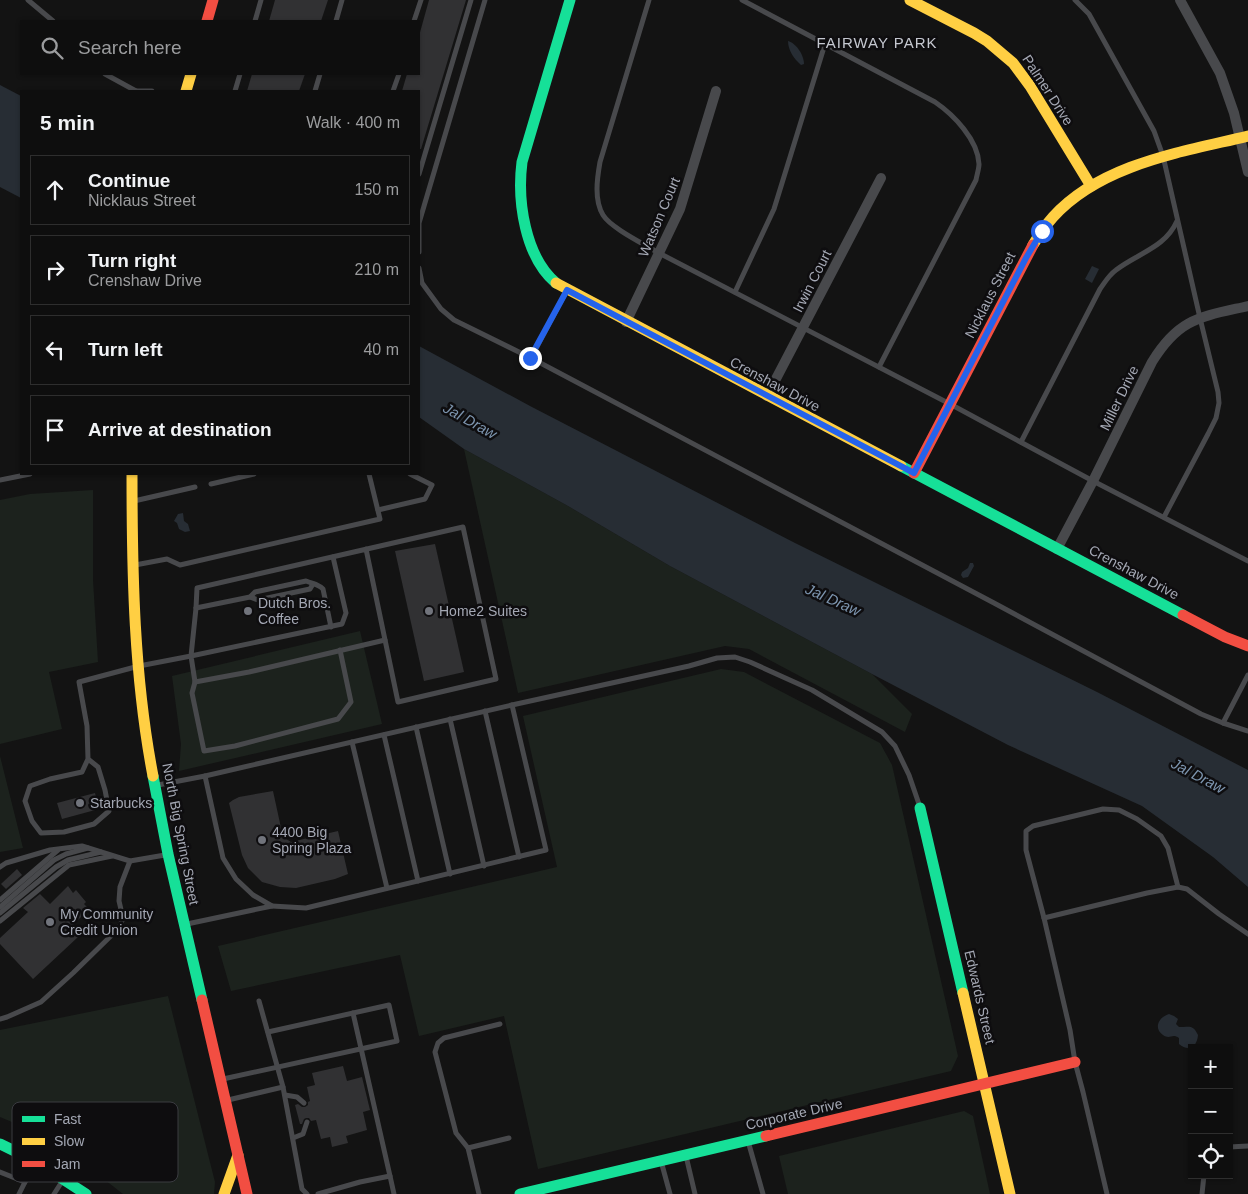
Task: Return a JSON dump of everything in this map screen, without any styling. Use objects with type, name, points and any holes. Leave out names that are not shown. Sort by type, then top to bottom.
[{"type":"main road","points":[[207,20],[213,0]]},
{"type":"main road","name":"Crenshaw Drive","points":[[570,0],[522,162],[520,197],[530,242],[536,257],[545,272],[555,283],[1225,638],[1248,646]]},
{"type":"main road","name":"Palmer Drive","points":[[910,0],[974,33],[1013,63],[1030,86],[1091,186]]},
{"type":"main road","points":[[186,90],[191,75]]},
{"type":"main road","name":"Nicklaus Street","points":[[914,473],[1026,258],[1042,231],[1058,212],[1091,186],[1139,163],[1244,137]]},
{"type":"main road","name":"North Big Spring Street","points":[[132,475],[132,565],[139,666],[154,786],[184,925],[247,1194]]},
{"type":"main road","name":"Edwards Street","points":[[920,808],[1010,1194]]},
{"type":"main road","name":"Corporate Drive","points":[[524,1194],[1075,1062]]},
{"type":"main road","points":[[0,1144],[12,1150]]},
{"type":"main road","points":[[224,1194],[238,1155]]},
{"type":"main road","points":[[68,1182],[86,1194]]},
{"type":"street","points":[[1180,0],[1220,73],[1244,137],[1248,172]]},
{"type":"street","name":"Watson Court","points":[[626,322],[685,197],[716,91]]},
{"type":"street","name":"Irwin Court","points":[[767,396],[882,178]]},
{"type":"street","name":"Miller Drive","points":[[1057,549],[1152,362],[1162,347],[1172,335],[1185,325],[1200,318],[1248,306]]},
{"type":"lane","points":[[28,0],[52,20]]},
{"type":"lane","points":[[255,20],[261,0]]},
{"type":"lane","points":[[336,20],[342,0]]},
{"type":"lane","points":[[414,20],[421,0]]},
{"type":"lane","points":[[420,171],[471,0]]},
{"type":"lane","points":[[420,220],[484,0]]},
{"type":"lane","points":[[649,0],[600,162],[597,178],[600,208],[603,216],[611,224],[660,253],[879,366],[1248,561]]},
{"type":"lane","points":[[742,0],[935,102],[946,110],[964,130],[973,144],[978,159],[976,180],[879,366]]},
{"type":"lane","points":[[1074,0],[1089,14],[1154,131],[1163,156],[1218,392],[1218,410],[1208,434],[1164,517]]},
{"type":"lane","points":[[735,292],[774,209],[825,44]]},
{"type":"lane","points":[[107,75],[134,90]]},
{"type":"lane","points":[[235,90],[240,75]]},
{"type":"lane","points":[[315,90],[320,75]]},
{"type":"lane","points":[[393,90],[398,75]]},
{"type":"lane","points":[[1021,442],[1100,288],[1116,270],[1168,237],[1178,220]]},
{"type":"lane","points":[[420,273],[422,283],[440,309],[454,320],[530,358],[1201,714],[1248,731]]},
{"type":"lane","points":[[530,358],[567,290]]},
{"type":"lane","points":[[0,480],[25,475]]},
{"type":"lane","points":[[210,484],[250,475]]},
{"type":"lane","points":[[132,565],[167,559],[180,565],[380,519],[369,475]]},
{"type":"lane","points":[[378,510],[425,499],[432,485],[412,475]]},
{"type":"lane","points":[[132,501],[195,487]]},
{"type":"lane","points":[[340,650],[351,702],[338,720],[204,752],[192,693],[195,682],[191,656],[196,588],[366,549],[463,528],[496,679],[398,702],[366,549]]},
{"type":"lane","points":[[88,759],[98,767],[106,790],[109,811],[94,824],[64,832],[41,833],[32,821],[25,801],[30,786],[50,779],[82,772],[88,759],[87,726],[79,682],[139,666],[342,624],[346,613],[333,557]]},
{"type":"lane","points":[[250,597],[255,592],[306,581],[318,585],[323,589],[331,627]]},
{"type":"lane","points":[[196,608],[250,597],[258,600],[266,599],[310,589],[313,584]]},
{"type":"lane","points":[[195,682],[249,672],[385,640]]},
{"type":"lane","points":[[154,786],[689,666],[717,658],[735,657],[812,690],[882,732],[895,746],[906,767],[920,808]]},
{"type":"lane","points":[[1223,723],[1248,675]]},
{"type":"lane","points":[[184,925],[272,906],[306,908],[546,850],[512,705]]},
{"type":"lane","points":[[484,711],[519,857]]},
{"type":"lane","points":[[450,720],[484,866]]},
{"type":"lane","points":[[416,727],[450,874]]},
{"type":"lane","points":[[384,735],[418,881]]},
{"type":"lane","points":[[352,742],[387,888]]},
{"type":"lane","points":[[205,776],[223,858],[236,879],[253,895],[272,906]]},
{"type":"lane","points":[[1107,1194],[1075,1062],[1070,1030],[1044,918],[1026,850],[1026,830],[1033,826],[1103,809],[1119,810],[1137,819],[1161,836],[1168,848],[1178,887]]},
{"type":"lane","points":[[0,867],[6,863],[50,850],[82,846],[130,861],[168,854]]},
{"type":"lane","points":[[0,907],[54,860],[66,854],[89,848]]},
{"type":"lane","points":[[0,900],[58,849]]},
{"type":"lane","points":[[0,913],[62,863],[101,852]]},
{"type":"lane","points":[[0,922],[69,865],[113,856]]},
{"type":"lane","points":[[0,1018],[7,1017],[41,1002],[119,928],[123,918],[119,901],[120,887],[130,861]]},
{"type":"lane","points":[[1044,918],[1147,892],[1178,887],[1187,889],[1248,934]]},
{"type":"lane","points":[[259,1001],[283,1088],[302,1189],[307,1194]]},
{"type":"lane","points":[[220,1080],[397,1041],[389,1004],[268,1032]]},
{"type":"lane","points":[[353,1013],[394,1194]]},
{"type":"lane","points":[[479,1194],[468,1148],[456,1134],[435,1052],[438,1043],[444,1038],[500,1024]]},
{"type":"lane","points":[[225,1100],[283,1088]]},
{"type":"lane","points":[[284,1095],[297,1097],[304,1103]]},
{"type":"lane","points":[[293,1138],[302,1134],[307,1122]]},
{"type":"lane","points":[[468,1148],[509,1138]]},
{"type":"lane","points":[[748,1140],[762,1194]]},
{"type":"lane","points":[[1233,1147],[1248,1146]]},
{"type":"lane","points":[[686,1155],[695,1194]]},
{"type":"lane","points":[[661,1161],[670,1194]]},
{"type":"lane","points":[[0,1172],[12,1177]]},
{"type":"lane","points":[[318,1194],[390,1176]]},
{"type":"lane","points":[[1202,1194],[1204,1179]]},
{"type":"lane","points":[[19,1194],[25,1182]]},
{"type":"lane","points":[[54,1194],[61,1182]]},
{"type":"shaded area","points":[[464,449],[568,506],[670,566],[872,674],[912,714],[905,732],[749,649],[725,646],[518,693]]},
{"type":"shaded area","points":[[93,490],[93,580],[98,662],[49,672],[62,729],[0,744],[0,500],[30,494]]},
{"type":"shaded area","points":[[360,631],[382,724],[179,771],[181,744],[172,676]]},
{"type":"shaded area","points":[[721,669],[744,672],[880,743],[892,765],[958,1056],[951,1071],[538,1169],[504,1016],[419,1036],[400,955],[231,991],[218,946],[557,867],[523,716]]},
{"type":"shaded area","points":[[0,756],[23,848],[0,852]]},
{"type":"shaded area","points":[[168,996],[215,1182],[214,1194],[123,1194],[108,1182],[178,1182],[178,1102],[12,1102],[12,1122],[0,1117],[0,1030]]},
{"type":"shaded area","points":[[964,1111],[973,1116],[990,1194],[788,1194],[779,1156]]},
{"type":"water","points":[[788,41],[799,50],[804,64],[801,65],[794,57],[790,51]]},
{"type":"water","points":[[0,85],[20,95],[20,197],[0,187]]},
{"type":"water","points":[[1092,266],[1099,269],[1092,283],[1085,279]]},
{"type":"water","name":"Jal Draw","points":[[420,347],[530,406],[795,543],[1097,692],[1248,770],[1248,887],[1213,857],[1142,806],[1008,745],[872,674],[670,566],[568,506],[464,449],[420,418]]},
{"type":"water","points":[[183,513],[184,521],[188,524],[190,531],[185,532],[179,529],[174,521],[178,514]]},
{"type":"water","points":[[970,563],[973,563],[974,566],[968,577],[963,578],[962,572],[968,568]]},
{"type":"water","points":[[1169,1014],[1178,1019],[1176,1024],[1179,1027],[1194,1029],[1198,1035],[1195,1044],[1188,1044],[1188,1048],[1186,1048],[1179,1044],[1179,1038],[1163,1035],[1158,1029],[1158,1023],[1165,1015]]},
{"type":"building","points":[[275,0],[328,0],[321,20],[269,20]]},
{"type":"building","points":[[429,0],[466,0],[421,149],[420,90],[402,90],[407,75],[420,75],[420,32]]},
{"type":"building","points":[[252,75],[305,75],[299,90],[247,90]]},
{"type":"building","name":"Home2 Suites","points":[[435,544],[464,672],[424,681],[395,551]]},
{"type":"building","name":"4400 Big Spring Plaza","points":[[273,791],[283,837],[291,842],[338,831],[348,874],[296,888],[280,887],[262,882],[248,868],[242,855],[229,803],[239,797]]},
{"type":"building","points":[[95,793],[99,809],[62,819],[57,803]]},
{"type":"building","points":[[17,869],[22,875],[6,889],[1,884]]},
{"type":"building","name":"My Community Credit Union","points":[[68,886],[73,893],[76,890],[89,909],[70,928],[78,937],[33,979],[0,944],[0,938],[28,912],[23,908],[40,894],[50,904]]},
{"type":"building","points":[[343,1066],[347,1081],[362,1077],[370,1110],[363,1112],[367,1130],[346,1136],[348,1143],[332,1147],[330,1137],[321,1139],[316,1120],[311,1121],[309,1118],[306,1118],[300,1124],[295,1105],[298,1104],[305,1107],[308,1105],[310,1101],[307,1087],[315,1085],[312,1073]]},
{"type":"traffic: fast","points":[[556,283],[545,272],[530,244],[522,211],[521,177],[522,162],[570,0]]},
{"type":"traffic: fast","points":[[901,466],[1183,615]]},
{"type":"traffic: fast","points":[[153,776],[168,854],[202,1000]]},
{"type":"traffic: fast","points":[[920,808],[963,993]]},
{"type":"traffic: fast","points":[[520,1194],[766,1136]]},
{"type":"traffic: fast","points":[[0,1144],[12,1150]]},
{"type":"traffic: fast","points":[[67,1182],[86,1194]]},
{"type":"traffic: slow","points":[[910,0],[974,33],[987,41],[1013,63],[1030,86],[1091,186]]},
{"type":"traffic: slow","points":[[186,90],[191,75]]},
{"type":"traffic: slow","points":[[1033,245],[1053,217],[1072,199],[1094,184],[1118,172],[1144,163],[1248,136]]},
{"type":"traffic: slow","points":[[556,283],[901,466]]},
{"type":"traffic: slow","points":[[132,475],[135,626],[142,701],[153,776]]},
{"type":"traffic: slow","points":[[963,993],[1010,1194]]},
{"type":"traffic: slow","points":[[224,1194],[238,1155]]},
{"type":"traffic: jam","points":[[207,20],[213,0]]},
{"type":"traffic: jam","points":[[914,473],[1033,245]]},
{"type":"traffic: jam","points":[[1183,615],[1225,637],[1248,646]]},
{"type":"traffic: jam","points":[[202,1000],[247,1194]]},
{"type":"traffic: jam","points":[[766,1136],[1075,1062]]},
{"type":"place","name":"Dutch Bros. Coffee","points":[[248,611]]},
{"type":"place","name":"Home2 Suites","points":[[429,611]]},
{"type":"place","name":"Starbucks","points":[[80,803]]},
{"type":"place","name":"4400 Big Spring Plaza","points":[[262,840]]},
{"type":"place","name":"My Community Credit Union","points":[[50,922]]},
{"type":"district","name":"FAIRWAY PARK","points":[[877,43]]},
{"type":"route","points":[[530,358],[567,290],[914,473],[1026,258],[1042,231]]}]
